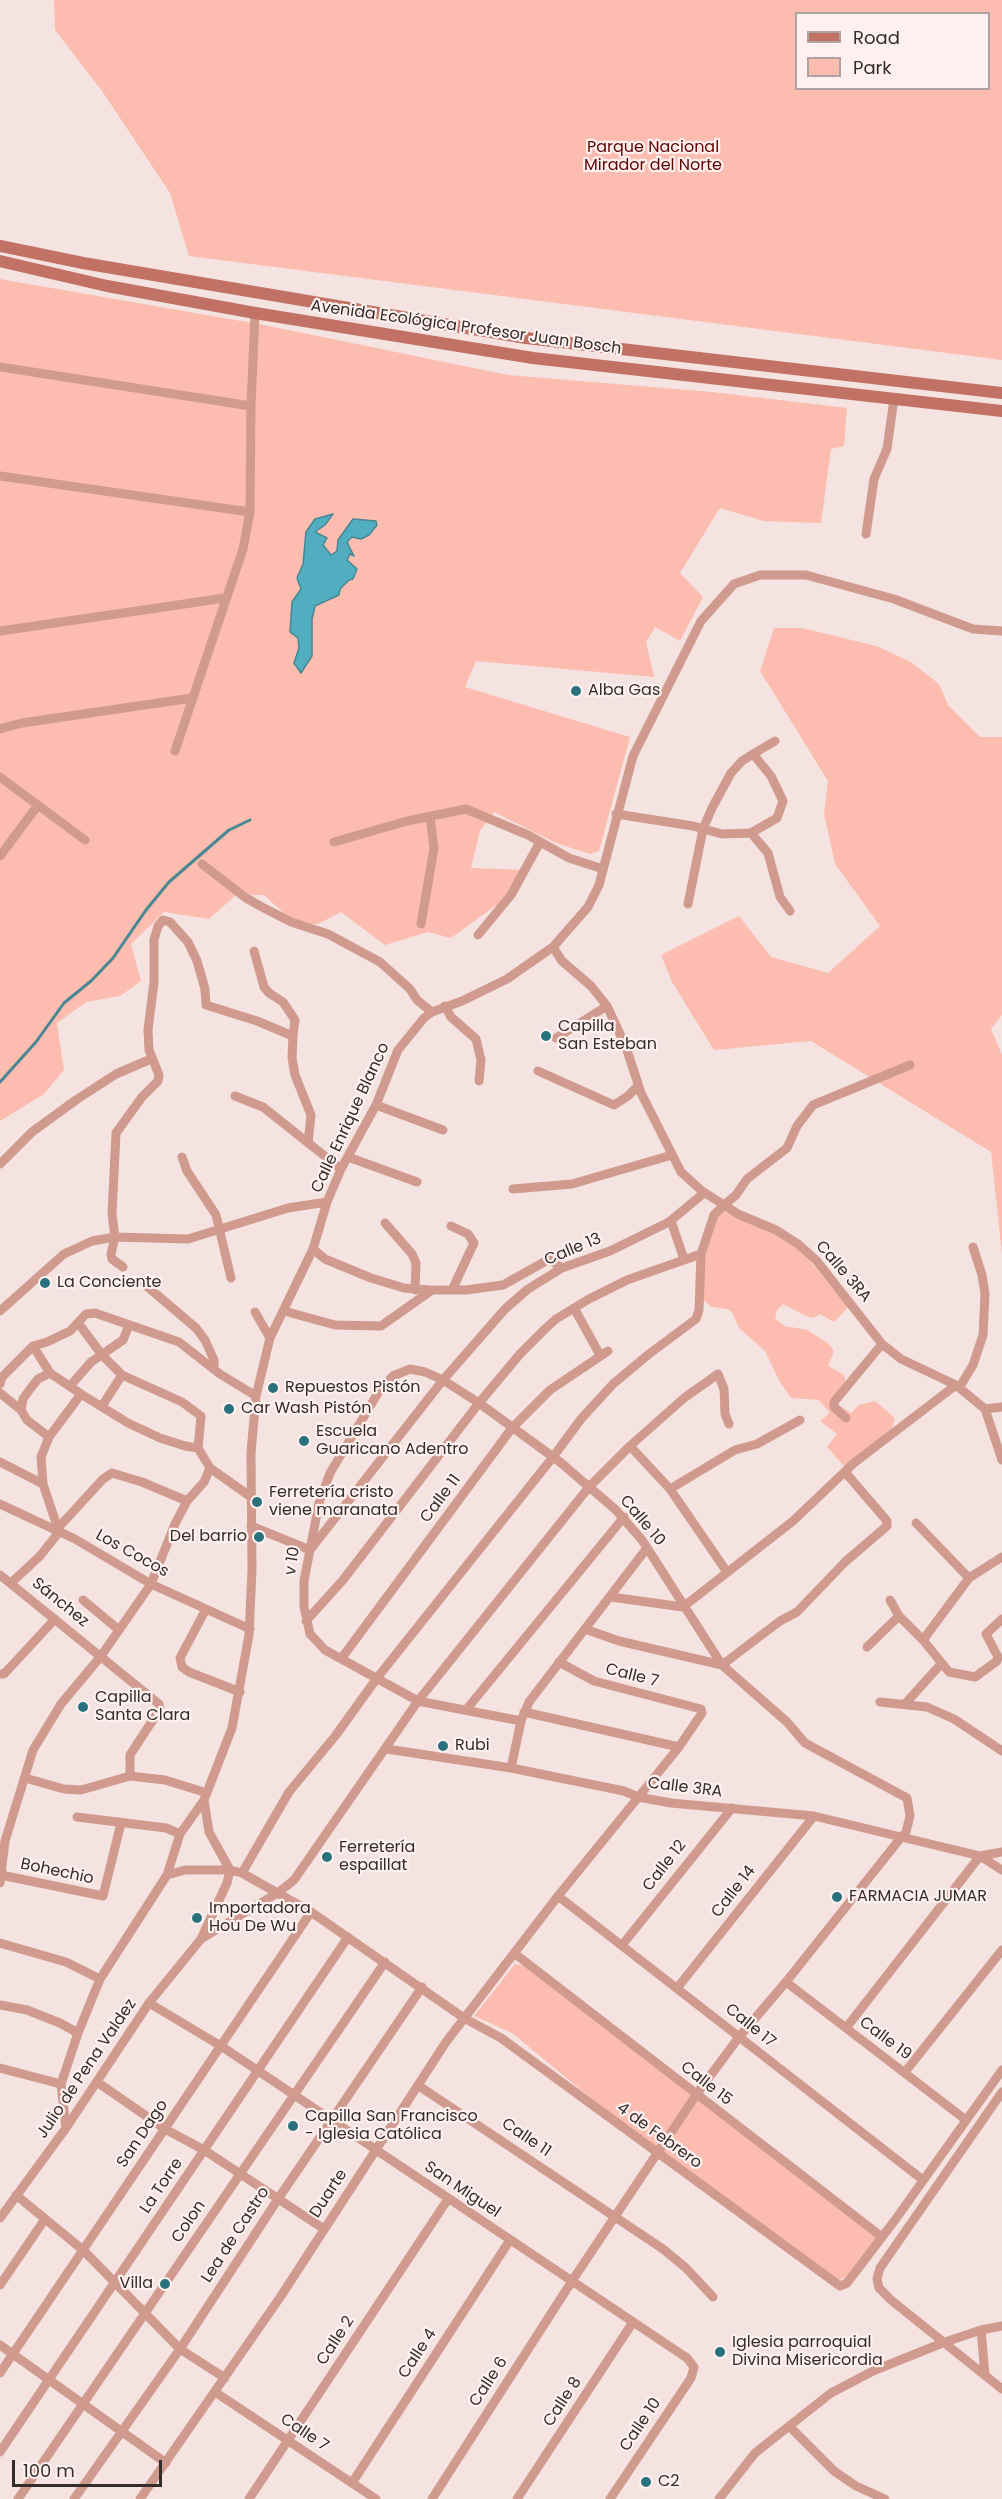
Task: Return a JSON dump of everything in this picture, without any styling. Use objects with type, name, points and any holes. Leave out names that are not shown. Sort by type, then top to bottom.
[{"type":"street","name":"Avenida Ecológica Profesor Juan Bosch","points":[[0,246],[83,263],[526,338],[1002,393]]},
{"type":"street","name":"Avenida Ecológica Profesor Juan Bosch","points":[[0,261],[107,286],[255,313],[533,358],[1002,411]]},
{"type":"street","points":[[175,752],[243,549],[250,512],[255,313]]},
{"type":"street","points":[[0,367],[251,406]]},
{"type":"street","points":[[866,534],[874,479],[887,449],[894,399]]},
{"type":"street","points":[[0,476],[250,512]]},
{"type":"street","name":"Calle Enrique Blanco","points":[[230,1870],[209,1832],[205,1796],[232,1728],[250,1629],[251,1453],[256,1396],[270,1338],[313,1249],[327,1202],[341,1170],[376,1105],[398,1050],[424,1018],[432,1012],[462,1001],[507,979],[553,947],[588,907],[599,885],[629,766],[652,714],[701,621],[734,584],[760,575],[806,575],[894,599],[973,629],[1002,631]]},
{"type":"street","points":[[0,631],[225,598]]},
{"type":"street","points":[[0,729],[22,723],[192,698]]},
{"type":"street","points":[[688,904],[703,829],[712,808],[731,773],[742,761],[775,741]]},
{"type":"street","points":[[616,814],[722,834],[751,833],[777,818],[783,801],[771,776],[753,754]]},
{"type":"street","points":[[0,777],[85,840]]},
{"type":"street","points":[[0,856],[38,805]]},
{"type":"street","points":[[334,842],[407,821],[466,809],[492,819],[569,858],[603,869]]},
{"type":"street","points":[[421,924],[434,848],[430,817]]},
{"type":"street","points":[[751,833],[768,853],[780,897],[790,911]]},
{"type":"street","points":[[478,935],[511,895],[540,842]]},
{"type":"street","points":[[202,864],[246,898],[277,915],[328,934],[380,962],[432,1012]]},
{"type":"street","points":[[123,1267],[112,1258],[115,1237],[112,1214],[116,1133],[142,1097],[158,1081],[159,1075],[151,1059],[148,1030],[154,982],[154,940],[158,926],[163,920],[170,922],[188,942],[197,961],[205,989],[206,1005],[257,1021],[293,1036]]},
{"type":"street","name":"Calle 3RA","points":[[553,947],[562,961],[591,986],[607,1006],[626,1047],[638,1086],[681,1172],[704,1193],[738,1214],[776,1230],[798,1244],[816,1260],[882,1344],[900,1359],[957,1387],[985,1409]]},
{"type":"street","points":[[254,951],[264,987],[284,1002],[295,1020],[292,1058],[295,1075],[302,1086],[311,1115],[308,1143]]},
{"type":"street","points":[[445,1006],[451,1017],[476,1039],[481,1060],[479,1081]]},
{"type":"street","points":[[556,1038],[607,1006]]},
{"type":"street","points":[[0,1164],[32,1132],[76,1101],[116,1074],[151,1059]]},
{"type":"street","points":[[242,1873],[289,1792],[336,1735],[377,1678],[581,1419],[613,1384],[696,1319],[699,1310],[701,1254],[714,1215],[736,1195],[747,1179],[786,1148],[797,1126],[813,1105],[910,1065]]},
{"type":"street","points":[[537,1071],[614,1105],[638,1086]]},
{"type":"street","points":[[235,1096],[263,1107],[341,1170]]},
{"type":"street","points":[[376,1105],[443,1130]]},
{"type":"street","points":[[513,1189],[572,1184],[672,1155]]},
{"type":"street","points":[[182,1157],[187,1171],[216,1215],[231,1278]]},
{"type":"street","points":[[348,1157],[417,1182]]},
{"type":"street","name":"Calle 13","points":[[310,1550],[494,1318],[528,1289],[562,1268],[610,1251],[671,1221],[704,1193]]},
{"type":"street","points":[[0,1311],[64,1254],[92,1241],[115,1237],[188,1239],[288,1208],[327,1202]]},
{"type":"street","points":[[671,1221],[684,1259]]},
{"type":"street","points":[[385,1223],[417,1263],[415,1290]]},
{"type":"street","points":[[451,1226],[468,1234],[474,1243],[452,1290]]},
{"type":"street","points":[[611,1597],[683,1607],[793,1521],[845,1472],[905,1423],[957,1387],[973,1365],[983,1335],[985,1294],[973,1246]]},
{"type":"street","points":[[313,1249],[325,1259],[338,1265],[388,1284],[415,1290],[452,1290],[503,1285],[550,1260],[562,1268]]},
{"type":"street","points":[[306,1621],[343,1580],[479,1403],[534,1340],[556,1319],[627,1280],[701,1254]]},
{"type":"street","points":[[143,1283],[196,1328],[205,1340],[214,1360],[214,1369]]},
{"type":"street","points":[[284,1311],[336,1325],[381,1326],[432,1290]]},
{"type":"street","name":"Calle 11","points":[[341,1659],[512,1428],[550,1390],[604,1353],[574,1308]]},
{"type":"street","points":[[255,1312],[270,1338]]},
{"type":"street","points":[[0,1384],[2,1377],[33,1346],[70,1331],[86,1314],[95,1313],[179,1342],[214,1369],[256,1396]]},
{"type":"street","points":[[78,1324],[102,1355],[122,1375],[182,1402],[201,1416],[198,1448],[210,1468],[251,1497]]},
{"type":"street","points":[[70,1386],[91,1362],[123,1340],[129,1325]]},
{"type":"street","points":[[846,1418],[834,1407],[834,1402],[882,1344]]},
{"type":"street","points":[[33,1346],[50,1373],[81,1394],[128,1423],[160,1438],[198,1448]]},
{"type":"street","name":"v 10","points":[[479,1403],[443,1380],[425,1372],[410,1370],[393,1377],[378,1393],[330,1473],[319,1503],[304,1581],[306,1621],[310,1634],[325,1650],[418,1701],[522,1717],[679,1747]]},
{"type":"street","points":[[21,1410],[23,1399],[30,1389],[38,1379],[50,1373]]},
{"type":"street","name":"Julio de Pena Valdez","points":[[201,1938],[279,1892],[294,1880],[387,1749],[418,1701],[589,1487],[630,1446],[684,1398],[718,1374],[724,1389],[725,1414],[729,1424]]},
{"type":"street","points":[[102,1406],[122,1375]]},
{"type":"street","points":[[59,1530],[43,1484],[42,1457],[49,1437],[81,1394]]},
{"type":"street","points":[[0,1395],[21,1410],[27,1420],[49,1437]]},
{"type":"street","name":"Calle 10","points":[[479,1403],[553,1457],[624,1517],[647,1548],[722,1665]]},
{"type":"street","points":[[1002,1407],[985,1409],[1002,1460]]},
{"type":"street","points":[[670,1489],[735,1450],[758,1444],[800,1420]]},
{"type":"street","points":[[630,1446],[670,1489],[727,1572]]},
{"type":"street","points":[[0,1462],[43,1484]]},
{"type":"street","points":[[1,1879],[2,1840],[33,1750],[55,1714],[101,1656],[151,1584],[187,1501],[204,1482],[210,1468]]},
{"type":"street","points":[[722,1665],[780,1621],[797,1612],[846,1561],[887,1526],[887,1521],[845,1472]]},
{"type":"street","points":[[4,1579],[40,1556],[103,1479],[112,1473],[142,1482],[187,1501]]},
{"type":"street","name":"Los Cocos","points":[[0,1504],[59,1530],[151,1584],[250,1629]]},
{"type":"street","points":[[466,1710],[624,1517]]},
{"type":"street","points":[[916,1523],[969,1578]]},
{"type":"street","points":[[251,1526],[310,1550]]},
{"type":"street","points":[[511,1768],[522,1717],[559,1662],[647,1548]]},
{"type":"street","points":[[923,1640],[969,1578],[1002,1557]]},
{"type":"street","name":"Sánchez","points":[[4,1579],[159,1704],[160,1709],[130,1755],[130,1776]]},
{"type":"street","points":[[83,1600],[119,1630]]},
{"type":"street","points":[[890,1600],[899,1616],[923,1640],[949,1672],[975,1677],[994,1664],[998,1657],[986,1634],[1002,1619]]},
{"type":"street","points":[[206,1609],[180,1658],[182,1667],[189,1672],[240,1692]]},
{"type":"street","points":[[867,1647],[899,1616]]},
{"type":"street","points":[[0,1674],[4,1674],[55,1619]]},
{"type":"street","points":[[585,1629],[619,1641],[722,1665],[787,1722],[805,1743],[907,1798],[910,1816],[904,1836]]},
{"type":"street","name":"Calle 7","points":[[559,1662],[594,1681],[701,1709]]},
{"type":"street","points":[[905,1704],[941,1664]]},
{"type":"street","points":[[880,1702],[927,1707],[954,1719],[1002,1751]]},
{"type":"street","name":"Duarte","points":[[140,2499],[225,2378],[446,2042],[558,1896],[679,1747],[702,1713],[701,1709]]},
{"type":"street","name":"Calle 3RA","points":[[387,1749],[511,1768],[671,1803],[814,1816],[980,1856]]},
{"type":"street","points":[[25,1778],[64,1789],[81,1791],[130,1776],[165,1780],[205,1796],[180,1834],[167,1875],[100,1979],[78,2032],[61,2084],[66,2127]]},
{"type":"street","name":"Calle 12","points":[[622,1944],[732,1808]]},
{"type":"street","points":[[77,1816],[166,1828],[180,1834]]},
{"type":"street","name":"Calle 14","points":[[678,1987],[814,1816]]},
{"type":"street","name":"Bohechio","points":[[1,1879],[99,1897],[104,1894],[121,1823]]},
{"type":"street","name":"Calle 6","points":[[432,2499],[615,2216],[696,2096],[739,2037],[904,1836]]},
{"type":"street","points":[[846,2028],[980,1856],[1002,1852]]},
{"type":"street","points":[[980,1856],[1002,1870]]},
{"type":"street","name":"4 de Febrero","points":[[167,1875],[185,1870],[230,1870],[242,1873],[312,1912],[464,2018],[501,2038],[840,2286],[847,2283],[882,2236]]},
{"type":"street","name":"Julio de Pena Valdez","points":[[0,2217],[3,2208],[16,2195],[66,2127],[149,2003],[201,1938],[227,1883],[230,1870]]},
{"type":"street","name":"Calle 17","points":[[558,1896],[678,1987],[923,2180]]},
{"type":"street","name":"San Dago","points":[[0,2373],[312,1912]]},
{"type":"street","name":"La Torre","points":[[0,2452],[348,1937]]},
{"type":"street","points":[[0,1943],[66,1962],[100,1979]]},
{"type":"street","points":[[905,2073],[1002,1950]]},
{"type":"street","name":"Calle 15","points":[[514,1953],[696,2096],[882,2236]]},
{"type":"street","name":"Colon","points":[[18,2499],[385,1962]]},
{"type":"street","name":"Calle 19","points":[[786,1982],[966,2120]]},
{"type":"street","name":"Lea de Castro","points":[[74,2499],[180,2349],[278,2199],[422,1987]]},
{"type":"street","name":"San Miguel","points":[[149,2003],[221,2046],[687,2358],[694,2367]]},
{"type":"street","points":[[0,2005],[27,2010],[78,2032]]},
{"type":"street","points":[[0,2068],[61,2084]]},
{"type":"street","points":[[882,2236],[1002,2070]]},
{"type":"street","points":[[97,2082],[165,2129],[204,2150],[324,2229]]},
{"type":"street","name":"Calle 11","points":[[419,2085],[663,2249],[686,2268],[713,2297]]},
{"type":"street","points":[[1002,2092],[880,2268],[877,2279],[879,2288],[891,2300],[1002,2389]]},
{"type":"street","points":[[16,2195],[83,2250],[116,2281],[180,2349],[225,2378]]},
{"type":"street","name":"Calle 2","points":[[249,2499],[448,2199]]},
{"type":"street","points":[[0,2285],[45,2219]]},
{"type":"street","name":"Calle 4","points":[[352,2483],[510,2240]]},
{"type":"street","name":"Calle 8","points":[[517,2499],[633,2322]]},
{"type":"street","points":[[719,2499],[755,2453],[831,2393],[873,2371],[945,2342],[981,2330],[1002,2326]]},
{"type":"street","points":[[981,2330],[985,2375]]},
{"type":"street","points":[[0,2345],[166,2463]]},
{"type":"street","name":"Calle 10","points":[[610,2499],[691,2378],[694,2367]]},
{"type":"street","name":"Calle 7","points":[[215,2392],[376,2499]]},
{"type":"street","points":[[789,2426],[834,2471],[856,2486],[885,2499]]},
{"type":"green space","name":"Parque Nacional Mirador del Norte","points":[[54,0],[1002,0],[1002,360],[189,256],[170,193],[102,91],[55,30]]},
{"type":"green space","points":[[0,279],[264,325],[508,375],[712,392],[847,408],[844,446],[831,449],[821,523],[763,521],[720,508],[680,573],[703,597],[680,641],[655,627],[646,642],[654,677],[476,661],[465,687],[630,737],[599,851],[590,854],[556,843],[494,812],[480,831],[471,868],[527,870],[513,893],[451,938],[428,932],[385,945],[341,912],[318,924],[298,926],[264,895],[236,895],[209,919],[164,912],[131,944],[141,981],[120,996],[86,1002],[57,1023],[64,1070],[44,1094],[0,1121]]},
{"type":"green space","points":[[774,628],[802,628],[876,646],[911,662],[939,684],[948,705],[980,737],[1002,737],[1002,1015],[991,1029],[1002,1055],[1002,1253],[991,1152],[811,1041],[714,1050],[672,982],[661,955],[739,916],[771,957],[828,973],[880,926],[835,864],[824,814],[828,781],[760,671]]},
{"type":"green space","points":[[722,1210],[797,1245],[833,1289],[851,1304],[834,1322],[820,1314],[814,1318],[806,1316],[783,1304],[777,1310],[775,1319],[785,1326],[807,1330],[829,1344],[834,1351],[828,1366],[844,1375],[846,1385],[836,1403],[851,1413],[859,1405],[875,1401],[895,1418],[892,1428],[845,1467],[827,1447],[837,1434],[820,1421],[830,1413],[819,1400],[791,1398],[780,1382],[765,1351],[739,1328],[732,1312],[712,1307],[704,1301],[701,1265],[709,1229]]},
{"type":"green space","points":[[515,1964],[533,1968],[693,2092],[654,2150],[512,2033],[474,2016]]},
{"type":"green space","points":[[696,2095],[879,2234],[854,2274],[834,2282],[659,2150]]},
{"type":"water","points":[[333,514],[325,525],[315,532],[327,538],[323,545],[331,555],[337,551],[338,540],[353,519],[376,521],[377,525],[369,535],[361,539],[352,537],[347,542],[354,556],[350,554],[347,560],[357,569],[353,579],[340,589],[339,595],[315,606],[312,619],[312,656],[301,673],[294,663],[299,648],[298,638],[290,632],[292,602],[301,589],[297,578],[303,564],[306,532],[315,519]]},
{"type":"waterway","points":[[0,1082],[36,1042],[64,1003],[91,981],[113,958],[146,910],[169,882],[229,830],[250,820]]},
{"type":"place","name":"Alba Gas","points":[[576,691]]},
{"type":"place","name":"Capilla San Esteban","points":[[546,1036]]},
{"type":"place","name":"La Conciente","points":[[45,1283]]},
{"type":"place","name":"Repuestos Pistón","points":[[273,1388]]},
{"type":"place","name":"Car Wash Pistón","points":[[229,1409]]},
{"type":"place","name":"Escuela Guaricano Adentro","points":[[304,1441]]},
{"type":"place","name":"Ferretería cristo viene maranata","points":[[257,1502]]},
{"type":"place","name":"Del barrio","points":[[259,1537]]},
{"type":"place","name":"Capilla Santa Clara","points":[[83,1707]]},
{"type":"place","name":"Rubi","points":[[443,1746]]},
{"type":"place","name":"Ferretería espaillat","points":[[327,1857]]},
{"type":"place","name":"FARMACIA JUMAR","points":[[837,1897]]},
{"type":"place","name":"Importadora Hou De Wu","points":[[197,1918]]},
{"type":"place","name":"Capilla San Francisco - Iglesia Católica","points":[[293,2126]]},
{"type":"place","name":"Villa","points":[[165,2284]]},
{"type":"place","name":"Iglesia parroquial Divina Misericordia","points":[[720,2352]]},
{"type":"place","name":"C2","points":[[646,2482]]}]
